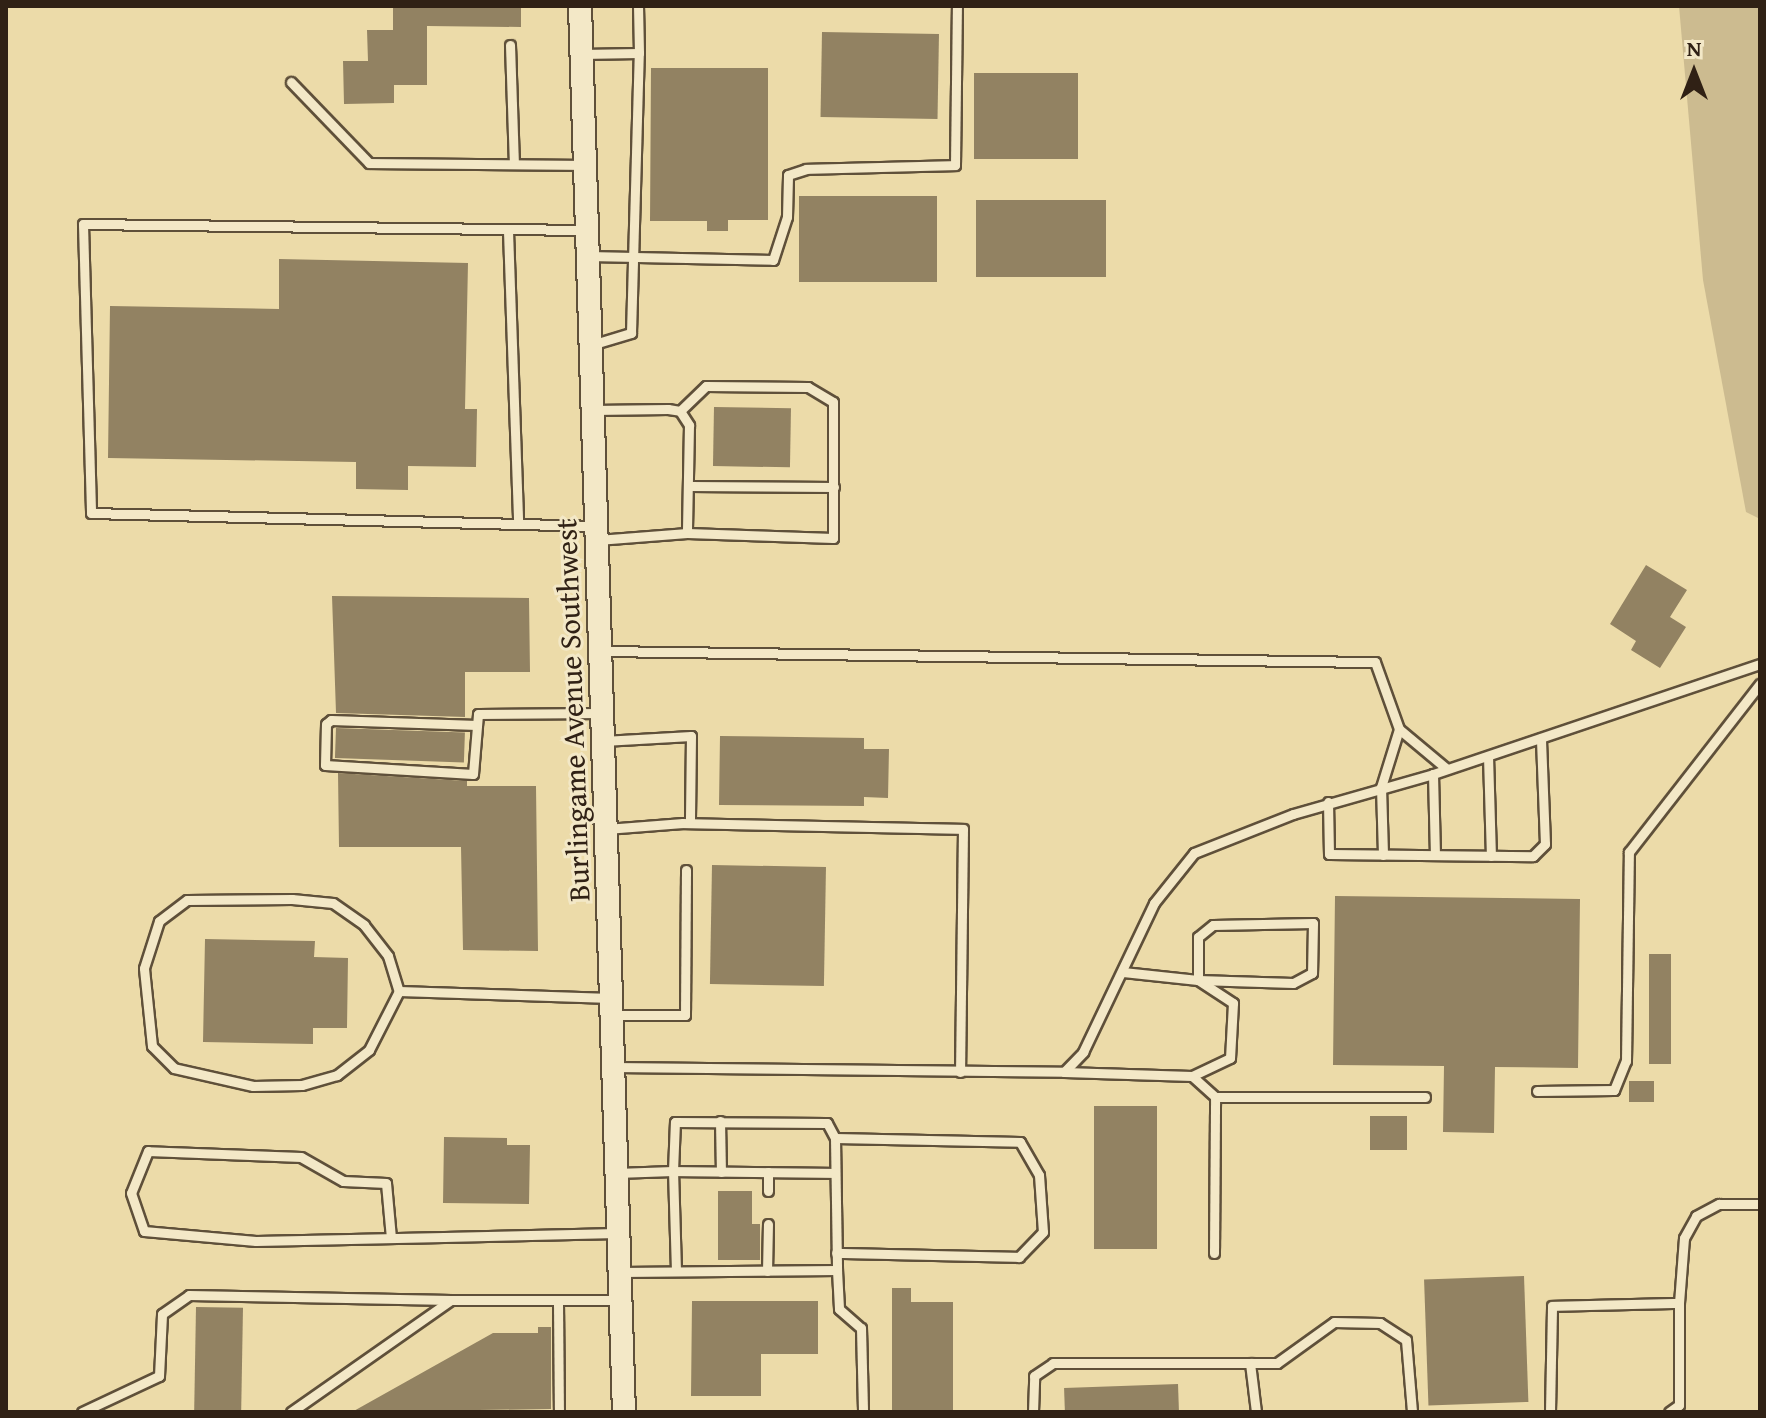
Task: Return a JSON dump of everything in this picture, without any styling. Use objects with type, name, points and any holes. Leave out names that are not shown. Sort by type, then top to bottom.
[{"type":"street","name":"Burlingame Avenue Southwest","points":[[580,6],[624,1412]]},
{"type":"lane","points":[[591,345],[631,333],[638,6]]},
{"type":"lane","points":[[588,256],[773,260],[785,231],[788,175],[806,169],[955,165],[957,6]]},
{"type":"lane","points":[[510,45],[514,164]]},
{"type":"lane","points":[[581,54],[639,53]]},
{"type":"lane","points":[[291,82],[369,163],[585,165]]},
{"type":"lane","points":[[587,230],[83,224],[91,513],[518,524],[597,533],[833,538],[833,402],[808,387],[706,386],[680,411],[593,410]]},
{"type":"lane","points":[[508,231],[518,524]]},
{"type":"lane","points":[[680,411],[689,425],[687,533]]},
{"type":"lane","points":[[690,486],[834,487]]},
{"type":"lane","points":[[601,651],[1375,662],[1399,729],[1447,769]]},
{"type":"lane","points":[[1064,1072],[1083,1052],[1154,903],[1194,853],[1328,802],[1433,774],[1760,664]]},
{"type":"lane","points":[[1537,1091],[1614,1090],[1626,1061],[1629,852],[1760,684]]},
{"type":"lane","points":[[477,725],[331,720],[326,724],[325,765],[473,774],[480,713],[603,713]]},
{"type":"lane","points":[[1383,855],[1381,787],[1399,729]]},
{"type":"lane","points":[[603,741],[691,736],[690,823]]},
{"type":"lane","points":[[1328,802],[1329,854],[1533,856],[1545,844],[1541,738]]},
{"type":"lane","points":[[1488,756],[1491,856]]},
{"type":"lane","points":[[1433,774],[1435,855]]},
{"type":"lane","points":[[606,829],[690,823],[963,829],[960,1072]]},
{"type":"lane","points":[[399,991],[685,1015],[686,870]]},
{"type":"lane","points":[[292,899],[333,903],[364,925],[388,956],[399,991],[369,1050],[337,1075],[302,1085],[253,1086],[174,1068],[152,1046],[144,968],[159,921],[187,900],[292,899]]},
{"type":"lane","points":[[1123,972],[1198,980],[1293,983],[1312,973],[1313,923],[1213,925],[1198,937],[1198,980]]},
{"type":"lane","points":[[613,1067],[1192,1076],[1230,1058],[1233,1003],[1198,980]]},
{"type":"lane","points":[[1192,1076],[1215,1097],[1425,1097]]},
{"type":"lane","points":[[1214,1253],[1215,1097]]},
{"type":"lane","points":[[720,1121],[721,1172]]},
{"type":"lane","points":[[676,1271],[675,1122],[827,1123],[835,1138],[839,1309],[861,1328],[863,1412]]},
{"type":"lane","points":[[835,1138],[1020,1142],[1039,1175],[1043,1232],[1019,1257],[836,1253]]},
{"type":"lane","points":[[391,1238],[386,1183],[343,1181],[301,1157],[148,1151],[131,1193],[144,1231],[256,1241],[617,1233]]},
{"type":"lane","points":[[768,1172],[768,1191]]},
{"type":"lane","points":[[616,1173],[835,1173]]},
{"type":"lane","points":[[1669,1412],[1679,1405],[1679,1303],[1684,1238],[1696,1216],[1719,1204],[1760,1204]]},
{"type":"lane","points":[[767,1271],[768,1224]]},
{"type":"lane","points":[[618,1272],[837,1270]]},
{"type":"lane","points":[[82,1412],[159,1376],[162,1314],[189,1295],[558,1303],[619,1300]]},
{"type":"lane","points":[[291,1412],[451,1300]]},
{"type":"lane","points":[[558,1303],[559,1412]]},
{"type":"lane","points":[[1550,1412],[1552,1306],[1679,1303]]},
{"type":"lane","points":[[1033,1412],[1034,1376],[1053,1363],[1277,1363],[1334,1322],[1380,1323],[1406,1340],[1412,1412]]},
{"type":"lane","points":[[1250,1363],[1256,1412]]},
{"type":"shaded area","points":[[1679,6],[1760,6],[1760,519],[1746,512],[1703,280]]},
{"type":"building","points":[[393,6],[521,6],[521,27],[427,26],[427,85],[394,85],[394,103],[344,104],[343,61],[368,61],[367,30],[393,30]]},
{"type":"building","points":[[822,32],[939,34],[937,119],[821,117]]},
{"type":"building","points":[[651,68],[768,68],[768,220],[728,220],[728,231],[707,231],[707,221],[650,221]]},
{"type":"building","points":[[974,73],[1078,73],[1078,159],[974,159]]},
{"type":"building","points":[[799,196],[937,196],[937,282],[799,282]]},
{"type":"building","points":[[976,200],[1106,200],[1106,277],[976,277]]},
{"type":"building","points":[[279,259],[468,263],[465,409],[477,409],[476,467],[408,466],[408,490],[356,489],[356,462],[108,458],[110,306],[279,309]]},
{"type":"building","points":[[714,407],[791,408],[790,467],[713,466]]},
{"type":"building","points":[[1646,565],[1687,590],[1670,617],[1686,627],[1660,668],[1631,650],[1636,641],[1610,624]]},
{"type":"building","points":[[332,596],[529,598],[530,672],[465,672],[465,717],[336,713]]},
{"type":"building","points":[[336,728],[465,733],[464,762],[335,758]]},
{"type":"building","points":[[720,736],[864,738],[864,749],[889,749],[888,798],[864,797],[864,806],[719,805]]},
{"type":"building","points":[[338,773],[467,781],[467,786],[536,786],[538,951],[463,950],[461,847],[339,847]]},
{"type":"building","points":[[712,865],[826,867],[824,986],[710,984]]},
{"type":"building","points":[[1335,896],[1580,899],[1578,1068],[1495,1067],[1494,1133],[1443,1132],[1444,1066],[1333,1065]]},
{"type":"building","points":[[205,939],[315,941],[314,957],[348,958],[347,1028],[313,1028],[313,1044],[203,1042]]},
{"type":"building","points":[[1649,954],[1671,954],[1671,1064],[1649,1064]]},
{"type":"building","points":[[1629,1081],[1654,1081],[1654,1102],[1629,1102]]},
{"type":"building","points":[[1094,1106],[1157,1106],[1157,1249],[1094,1249]]},
{"type":"building","points":[[1370,1116],[1407,1116],[1407,1150],[1370,1150]]},
{"type":"building","points":[[444,1137],[507,1138],[507,1145],[530,1145],[529,1204],[443,1203]]},
{"type":"building","points":[[718,1191],[752,1191],[752,1224],[760,1224],[760,1260],[718,1260]]},
{"type":"building","points":[[1524,1276],[1528,1402],[1428,1405],[1424,1279]]},
{"type":"building","points":[[892,1288],[911,1288],[911,1302],[953,1302],[953,1412],[892,1412]]},
{"type":"building","points":[[692,1301],[818,1301],[818,1354],[761,1354],[761,1396],[691,1396]]},
{"type":"building","points":[[196,1307],[243,1308],[241,1412],[194,1412]]},
{"type":"building","points":[[538,1327],[551,1327],[551,1409],[352,1412],[493,1333],[538,1333]]},
{"type":"building","points":[[1178,1384],[1179,1412],[1065,1412],[1064,1388]]}]
